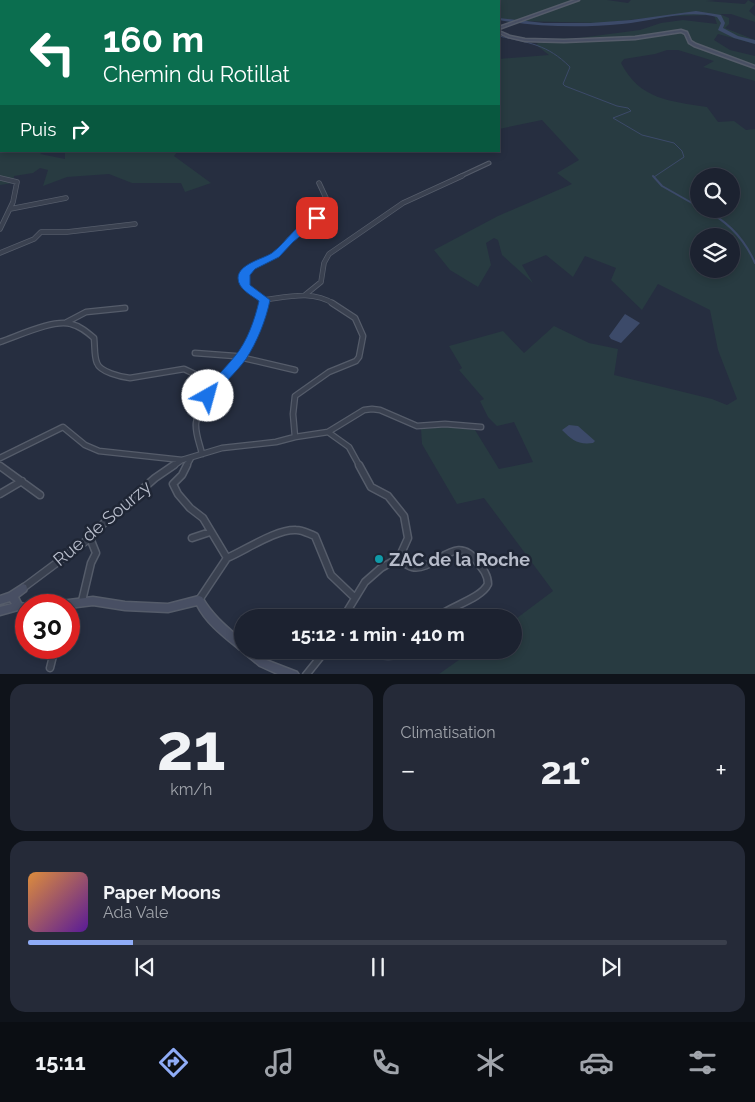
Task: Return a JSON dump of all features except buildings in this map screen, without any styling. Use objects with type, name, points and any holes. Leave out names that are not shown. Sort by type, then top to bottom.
[{"type":"street","points":[[500,29],[513,22],[578,0]]},
{"type":"street","points":[[500,31],[508,36],[525,40],[595,41],[636,38],[681,31],[686,33],[690,42],[695,45],[755,67]]},
{"type":"street","points":[[305,295],[320,282],[324,263],[329,254],[379,218],[403,203],[489,163]]},
{"type":"street","points":[[0,178],[16,182],[10,209],[0,229]]},
{"type":"street","points":[[264,300],[260,295],[247,288],[243,278],[252,267],[276,255],[289,240],[317,218],[326,198],[318,183]]},
{"type":"street","points":[[10,209],[66,198]]},
{"type":"street","points":[[0,252],[34,239],[42,232],[66,232],[135,224]]},
{"type":"street","points":[[264,300],[305,295],[323,297],[355,318],[364,336],[359,357],[356,361],[329,372],[295,396],[293,414],[294,437]]},
{"type":"street","points":[[202,454],[196,427],[197,420],[216,384],[241,357],[256,327],[264,300]]},
{"type":"street","points":[[67,322],[86,312],[125,308]]},
{"type":"street","points":[[0,342],[57,323],[67,322],[77,324],[94,338],[96,364],[100,368],[130,378],[184,369],[216,384]]},
{"type":"street","points":[[195,353],[241,357],[295,370]]},
{"type":"street","points":[[0,458],[64,427],[85,445],[99,451],[182,460],[222,448],[276,442],[294,437],[328,432],[364,410],[372,409],[380,410],[418,426],[445,424],[481,427]]},
{"type":"street","points":[[328,432],[349,447],[371,486],[388,496],[404,516],[408,530],[408,538],[399,558],[387,562],[372,575],[353,596],[347,609]]},
{"type":"street","points":[[191,458],[182,475],[173,484],[178,494],[190,508],[203,518],[227,558]]},
{"type":"street","name":"Rue de Sourzy","points":[[23,588],[90,538],[105,522],[155,478],[182,460]]},
{"type":"street","points":[[0,466],[40,495]]},
{"type":"street","points":[[0,494],[22,482]]},
{"type":"street","points":[[90,538],[96,553],[91,564],[82,601],[168,608],[199,600],[227,558],[278,534],[293,530],[315,536],[322,547],[326,567],[330,575],[353,596]]},
{"type":"street","points":[[192,538],[210,532]]},
{"type":"street","points":[[399,558],[409,567],[416,568],[458,550],[466,551],[472,556],[488,575],[489,582],[480,593],[446,609]]},
{"type":"street","points":[[0,600],[12,596],[23,588]]},
{"type":"street","points":[[12,596],[15,599]]},
{"type":"street","points":[[199,600],[210,618],[234,639]]},
{"type":"street","points":[[0,611],[15,608]]},
{"type":"street","points":[[50,668],[52,659]]},
{"type":"street","points":[[258,659],[263,663],[294,674]]},
{"type":"street","points":[[306,674],[318,659]]},
{"type":"shaded area","points":[[500,0],[607,0],[628,3],[631,0],[716,0],[706,1],[745,4],[748,0],[755,4],[749,11],[755,16],[755,22],[731,14],[720,14],[729,18],[729,24],[725,28],[755,40],[755,44],[718,34],[714,40],[730,50],[755,56],[755,81],[703,67],[714,61],[678,50],[667,50],[624,59],[621,63],[637,85],[657,97],[707,107],[718,122],[734,121],[746,130],[755,129],[755,674],[439,674],[460,659],[522,659],[522,614],[553,591],[484,498],[457,504],[422,444],[421,429],[447,427],[475,430],[499,469],[533,462],[514,422],[497,426],[488,417],[480,401],[484,399],[459,370],[462,368],[449,346],[503,331],[524,353],[554,326],[589,343],[618,349],[614,375],[712,399],[727,405],[737,399],[718,350],[710,310],[658,284],[642,310],[611,280],[616,268],[585,256],[573,277],[546,255],[522,265],[533,283],[502,255],[498,240],[494,238],[486,243],[491,265],[478,287],[450,270],[434,250],[498,216],[572,184],[557,173],[579,160],[542,120],[500,129],[500,59],[549,55],[536,45],[542,39],[579,38],[640,30],[661,23],[683,20],[717,24],[714,15],[673,16],[601,23],[519,21],[568,4],[510,22],[500,20]]},
{"type":"shaded area","points":[[0,152],[43,152],[40,154],[65,159],[65,152],[177,152],[174,156],[211,183],[185,192],[181,183],[132,183],[109,174],[67,177],[43,186],[48,170],[40,168],[33,173],[14,176],[13,183],[0,185]]},
{"type":"water","points":[[625,314],[640,323],[621,343],[611,339],[609,336]]},
{"type":"water","points":[[569,425],[578,426],[595,441],[593,443],[583,443],[572,439],[562,430]]},
{"type":"waterway","points":[[500,19],[544,24],[590,25],[631,22],[683,13],[708,13],[719,16],[723,23],[720,29],[736,37],[755,42]]},
{"type":"waterway","points":[[500,36],[529,43],[553,53],[570,67],[563,84],[565,86],[617,106],[628,108],[631,111],[613,118],[642,135],[674,143],[682,151],[684,157],[654,177]]},
{"type":"waterway","points":[[653,176],[662,186],[690,202]]},
{"type":"waterway","points":[[718,218],[740,238],[755,263]]},
{"type":"place","name":"ZAC de la Roche","points":[[379,559]]},
{"type":"route","points":[[208,396],[216,384],[241,357],[250,341],[263,308],[264,300],[246,286],[243,278],[245,274],[252,267],[276,255],[289,240],[317,218]]}]
